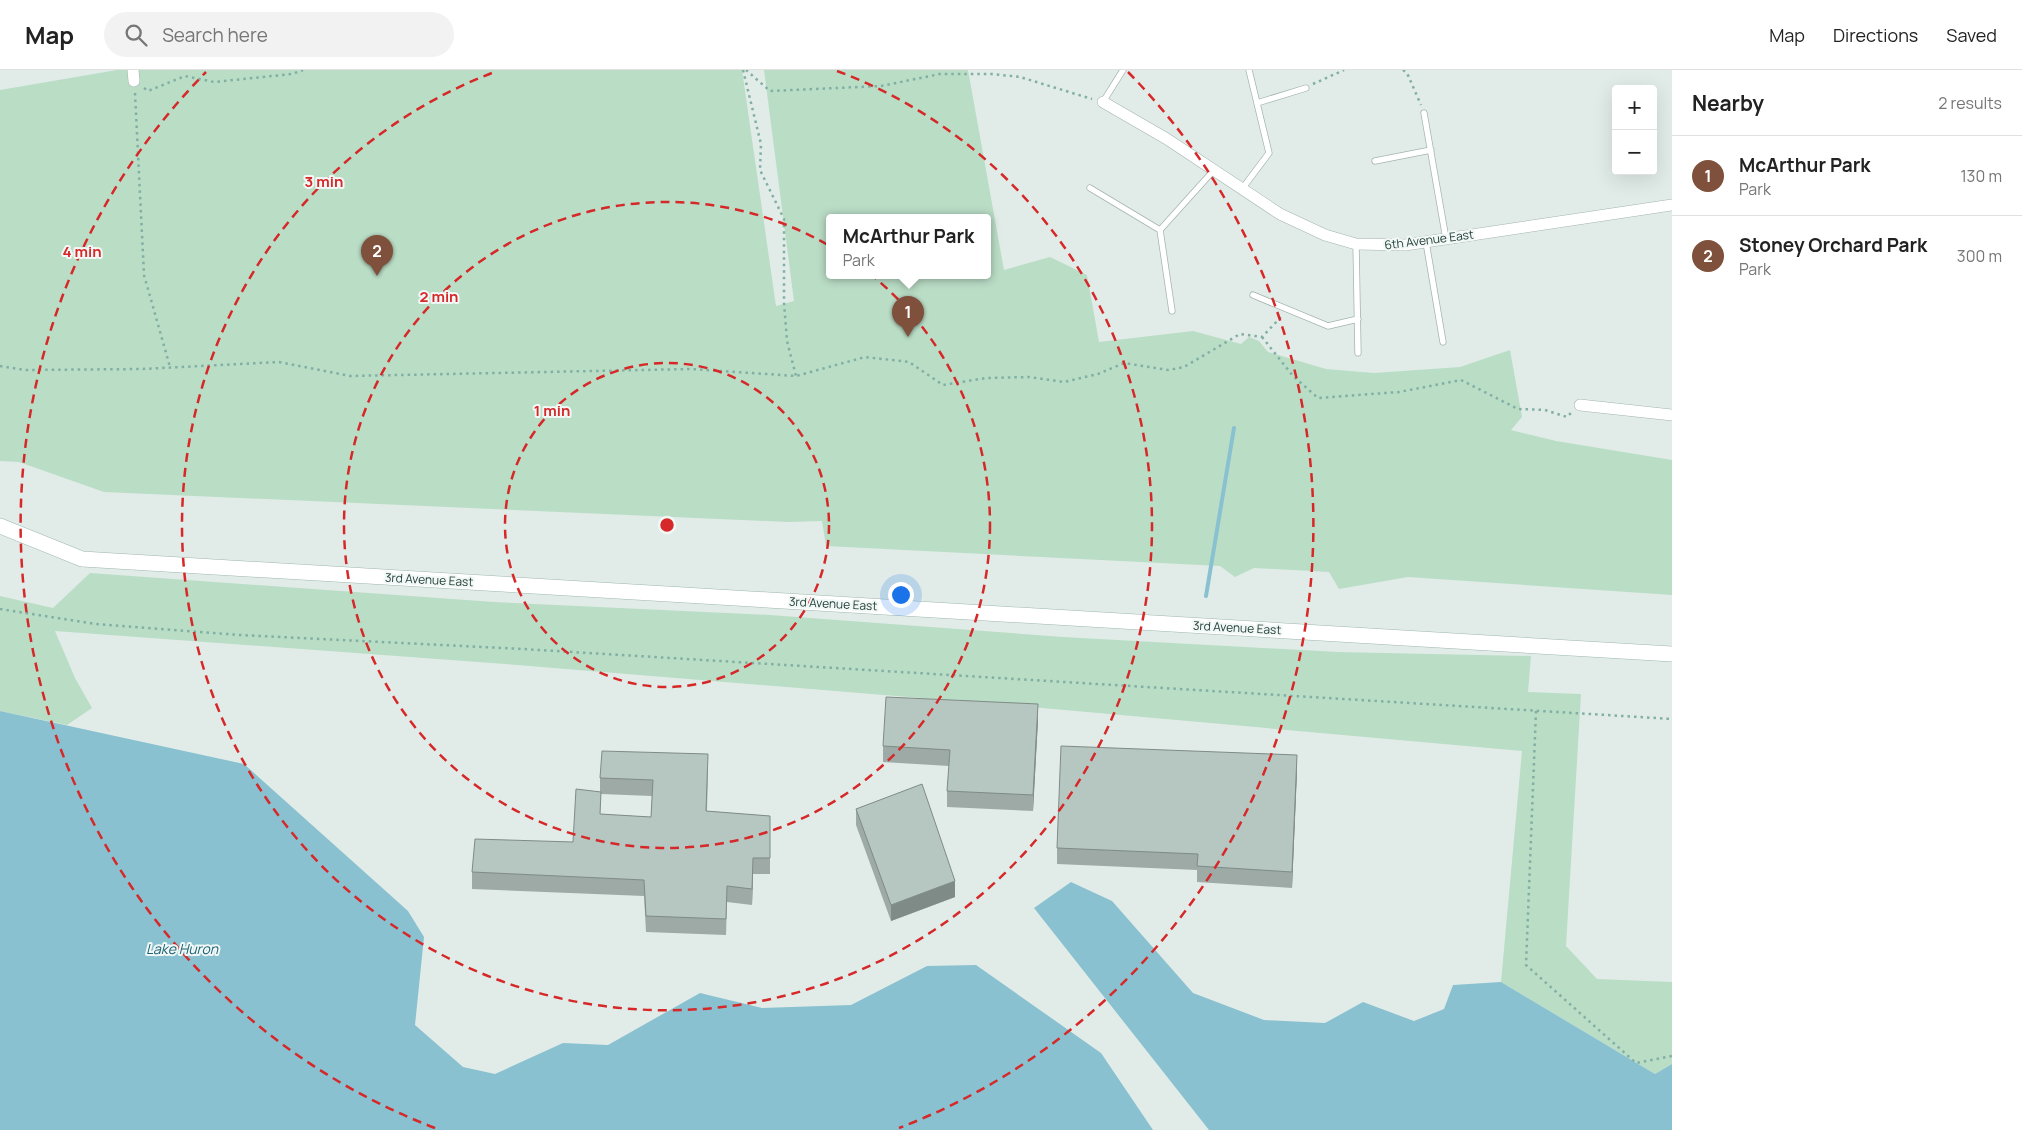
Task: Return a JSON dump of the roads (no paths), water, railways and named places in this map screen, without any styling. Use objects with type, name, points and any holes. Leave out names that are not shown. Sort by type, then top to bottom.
[{"type":"main road","name":"3rd Avenue East","points":[[0,526],[82,559],[1672,654]]},
{"type":"street","name":"6th Avenue East","points":[[1102,102],[1154,130],[1280,214],[1314,230],[1356,244],[1390,246],[1426,242],[1672,205]]},
{"type":"street","points":[[1580,405],[1672,416]]},
{"type":"lane","points":[[1102,102],[1123,70]]},
{"type":"lane","points":[[1242,189],[1268,153],[1249,70]]},
{"type":"lane","points":[[1257,104],[1306,88]]},
{"type":"lane","points":[[1424,113],[1446,239]]},
{"type":"lane","points":[[1375,161],[1430,150]]},
{"type":"lane","points":[[1160,230],[1214,170]]},
{"type":"lane","points":[[1090,188],[1160,230]]},
{"type":"lane","points":[[1160,230],[1172,311]]},
{"type":"lane","points":[[1426,242],[1443,342]]},
{"type":"lane","points":[[1356,244],[1358,353]]},
{"type":"lane","points":[[1253,295],[1328,326],[1358,320]]},
{"type":"water","name":"Lake Huron","points":[[0,711],[244,764],[408,911],[424,937],[415,1025],[463,1067],[495,1074],[563,1043],[608,1045],[700,993],[762,1008],[851,1005],[927,966],[976,965],[1101,1053],[1153,1130],[0,1130]]},
{"type":"water","points":[[1071,882],[1112,901],[1193,993],[1264,1020],[1325,1023],[1363,1002],[1414,1021],[1444,1009],[1453,985],[1501,982],[1655,1074],[1672,1064],[1672,1130],[1209,1130],[1034,908]]},
{"type":"waterway","points":[[1206,596],[1234,428]]},
{"type":"place","name":"Stoney Orchard Park","points":[[377,276]]},
{"type":"place","name":"McArthur Park","points":[[908,337]]}]
